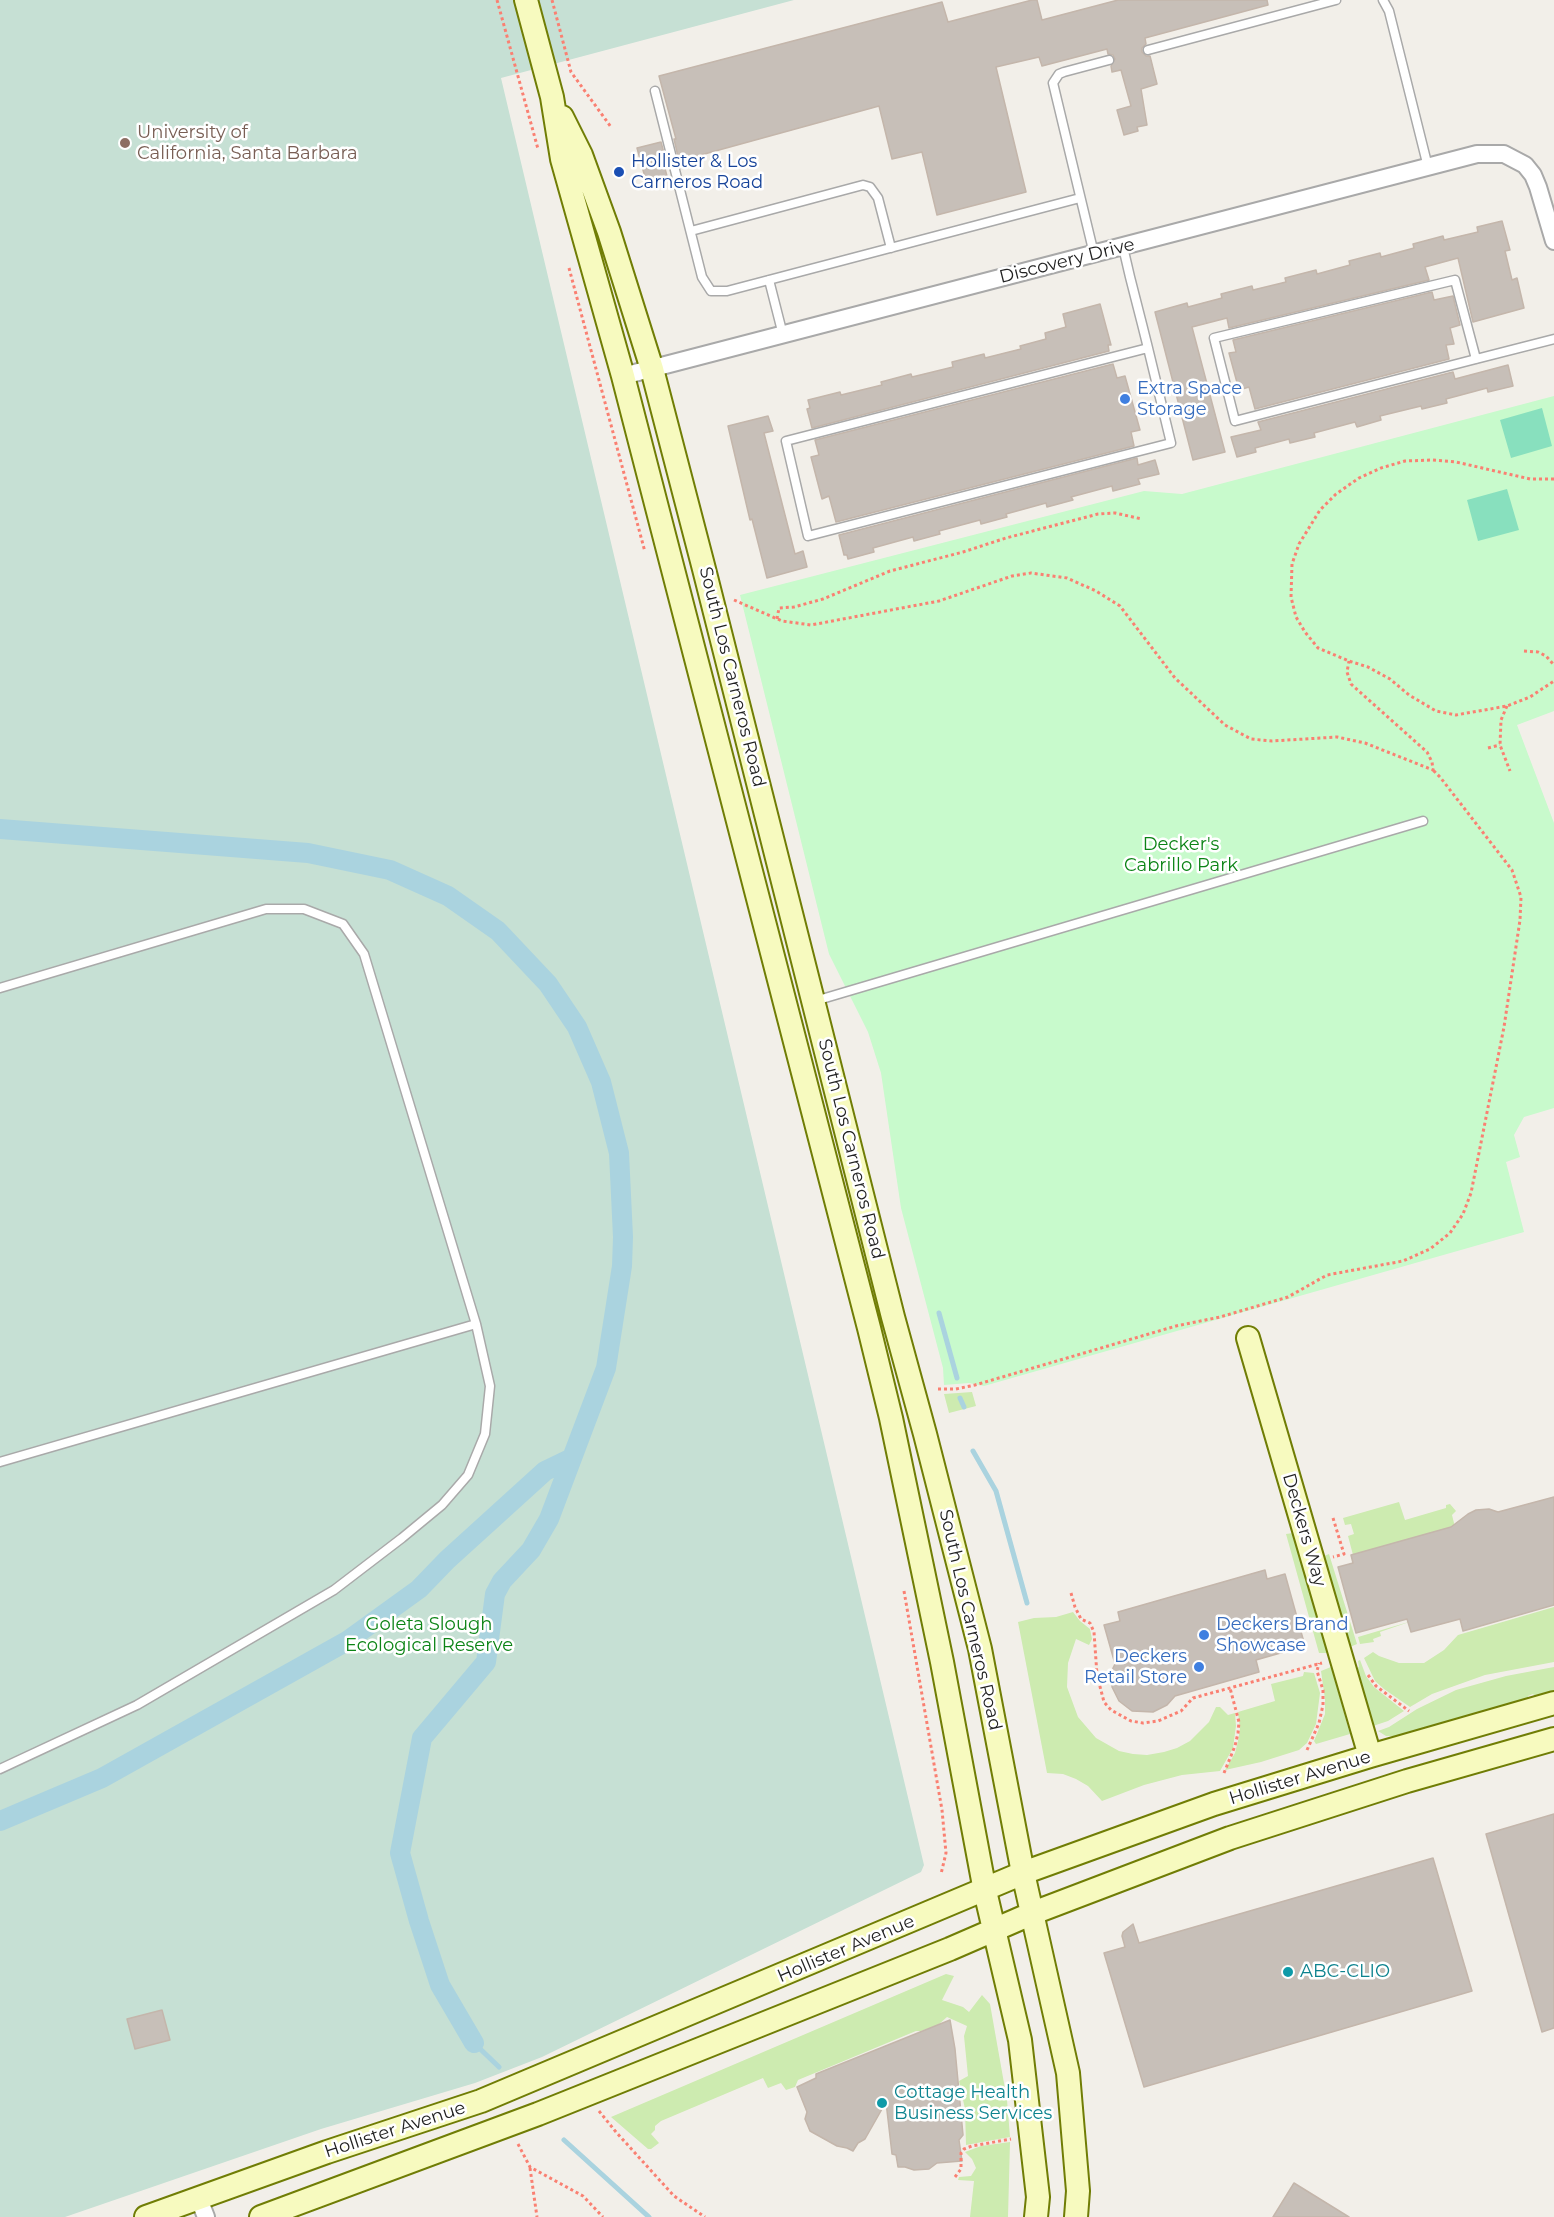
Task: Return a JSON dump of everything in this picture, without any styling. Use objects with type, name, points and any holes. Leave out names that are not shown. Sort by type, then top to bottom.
[{"type":"main road","name":"South Los Carneros Road","points":[[526,0],[552,97],[562,159],[623,376],[869,1328],[893,1430],[942,1662],[985,1890],[1020,2040],[1038,2197],[1036,2217]]},
{"type":"main road","name":"South Los Carneros Road","points":[[552,97],[581,155],[609,232],[652,369],[705,568],[893,1317],[980,1649],[1023,1874],[1068,2073],[1078,2191],[1076,2217]]},
{"type":"main road","name":"Deckers Way","points":[[1248,1338],[1370,1756]]},
{"type":"main road","name":"Hollister Avenue","points":[[146,2217],[202,2208],[327,2152],[482,2101],[1023,1874],[1214,1804],[1554,1703]]},
{"type":"main road","name":"Hollister Avenue","points":[[261,2217],[538,2114],[817,2003],[1033,1913],[1230,1838],[1407,1781],[1554,1739]]},
{"type":"street","name":"Discovery Drive","points":[[623,376],[1477,154],[1491,153],[1513,157],[1525,165],[1533,175],[1554,242]]},
{"type":"lane","points":[[1148,50],[1336,0]]},
{"type":"lane","points":[[1383,0],[1389,11],[1428,167]]},
{"type":"lane","points":[[1094,254],[1053,83],[1059,74],[1109,60]]},
{"type":"lane","points":[[654,91],[702,277],[711,291],[727,291],[1080,198]]},
{"type":"lane","points":[[690,231],[863,185],[870,187],[878,198],[891,248]]},
{"type":"lane","points":[[1123,247],[1148,348],[1171,443],[808,536],[786,441],[1148,348]]},
{"type":"lane","points":[[769,280],[783,335]]},
{"type":"lane","points":[[1476,359],[1455,280],[1214,338],[1235,421],[1554,339]]},
{"type":"lane","points":[[814,1001],[1423,821]]},
{"type":"lane","points":[[0,988],[266,909],[304,909],[343,924],[364,954],[476,1324],[490,1386],[485,1434],[468,1475],[442,1505],[334,1590],[137,1705],[0,1769]]},
{"type":"lane","points":[[0,1462],[476,1324]]},
{"type":"path","points":[[497,0],[540,156]]},
{"type":"path","points":[[552,0],[571,72],[611,127]]},
{"type":"path","points":[[569,267],[645,552]]},
{"type":"path","points":[[1554,479],[1530,479],[1456,462],[1432,460],[1414,461],[1381,468],[1359,478],[1336,494],[1320,510],[1299,544],[1292,564],[1291,597],[1296,617],[1318,648],[1383,675],[1409,695],[1436,711],[1456,715],[1507,706],[1530,697],[1554,681]]},
{"type":"path","points":[[777,619],[779,608],[794,607],[823,599],[890,571],[1006,538],[1098,514],[1114,513],[1142,519]]},
{"type":"path","points":[[734,600],[777,619],[811,625],[939,601],[1012,576],[1031,573],[1067,578],[1096,591],[1120,606],[1175,678],[1225,725],[1251,739],[1272,741],[1336,737],[1365,742],[1433,770],[1512,870],[1521,897],[1520,920],[1504,1027],[1471,1193],[1463,1214],[1450,1233],[1430,1249],[1403,1260],[1327,1275],[1288,1297],[1220,1317],[1176,1326],[975,1385],[956,1389],[938,1389]]},
{"type":"path","points":[[1524,651],[1538,652],[1546,656],[1554,665]]},
{"type":"path","points":[[1349,661],[1347,672],[1351,684],[1427,752],[1433,770]]},
{"type":"path","points":[[1507,706],[1500,720],[1500,745],[1510,771]]},
{"type":"path","points":[[1488,748],[1500,745]]},
{"type":"path","points":[[1332,1557],[1344,1554],[1333,1518]]},
{"type":"path","points":[[903,1582],[942,1810],[946,1853],[941,1874]]},
{"type":"path","points":[[1071,1593],[1081,1618],[1090,1623],[1094,1632],[1097,1675],[1104,1701],[1121,1717],[1143,1723],[1158,1721],[1181,1711],[1193,1698],[1319,1663],[1317,1671],[1323,1690],[1323,1705],[1319,1723],[1307,1750]]},
{"type":"path","points":[[1367,1672],[1376,1686],[1409,1711]]},
{"type":"path","points":[[1224,1773],[1235,1746],[1239,1722],[1230,1688]]},
{"type":"path","points":[[598,2109],[674,2196],[705,2217]]},
{"type":"path","points":[[955,2177],[961,2169],[961,2153],[964,2150],[972,2146],[1013,2139]]},
{"type":"path","points":[[517,2142],[530,2167],[537,2217]]},
{"type":"path","points":[[530,2167],[583,2196],[603,2217]]},
{"type":"green space","name":"Goleta Slough Ecological Reserve","points":[[0,0],[794,0],[501,78],[924,1865],[921,1872],[542,2057],[475,2083],[321,2129],[65,2217],[0,2217]]},
{"type":"green space","name":"Decker's Cabrillo Park","points":[[1554,396],[1554,711],[1517,725],[1554,823],[1554,1108],[1524,1117],[1514,1135],[1520,1157],[1506,1162],[1524,1232],[984,1386],[969,1383],[944,1385],[943,1368],[901,1208],[881,1073],[868,1032],[829,954],[740,595],[1144,491],[1182,494]]},
{"type":"green space","points":[[1542,408],[1552,446],[1511,458],[1500,420]]},
{"type":"green space","points":[[1507,489],[1519,530],[1478,541],[1467,500]]},
{"type":"green space","points":[[972,1392],[976,1406],[949,1413],[944,1394]]},
{"type":"green space","points":[[1399,1502],[1405,1520],[1446,1508],[1446,1505],[1450,1504],[1456,1511],[1452,1515],[1455,1527],[1353,1555],[1348,1536],[1354,1534],[1351,1524],[1345,1525],[1343,1518]]},
{"type":"green space","points":[[1293,1533],[1328,1653],[1319,1653],[1286,1534]]},
{"type":"green space","points":[[1329,1554],[1357,1644],[1350,1647],[1324,1556]]},
{"type":"green space","points":[[1554,1607],[1554,1662],[1485,1675],[1432,1694],[1410,1707],[1375,1681],[1364,1658],[1373,1652],[1399,1663],[1424,1663],[1444,1650],[1458,1635]]},
{"type":"green space","points":[[1073,1612],[1090,1629],[1092,1639],[1089,1645],[1076,1639],[1068,1663],[1067,1687],[1078,1717],[1096,1738],[1119,1751],[1133,1754],[1147,1755],[1164,1752],[1190,1741],[1209,1722],[1216,1707],[1220,1707],[1228,1715],[1235,1713],[1236,1726],[1233,1748],[1220,1771],[1182,1775],[1144,1785],[1102,1801],[1088,1786],[1076,1779],[1063,1774],[1047,1773],[1018,1622],[1034,1618],[1056,1617]]},
{"type":"green space","points":[[1412,1621],[1380,1632],[1381,1636],[1373,1639],[1374,1642],[1360,1644],[1358,1637]]},
{"type":"green space","points":[[1360,1660],[1366,1676],[1374,1687],[1404,1711],[1388,1721],[1373,1726],[1357,1668]]},
{"type":"green space","points":[[1331,1667],[1350,1734],[1316,1744],[1314,1741],[1325,1714],[1321,1671]]},
{"type":"green space","points":[[1554,1667],[1554,1691],[1535,1696],[1533,1694],[1528,1698],[1396,1736],[1386,1736],[1378,1731],[1456,1690],[1506,1676]]},
{"type":"green space","points":[[1304,1672],[1314,1673],[1320,1693],[1316,1724],[1307,1743],[1299,1750],[1225,1770],[1235,1753],[1238,1741],[1240,1729],[1238,1712],[1275,1701],[1271,1684],[1303,1676]]},
{"type":"green space","points":[[946,1974],[954,1976],[942,2000],[963,2007],[969,2012],[982,1995],[990,2004],[1007,2100],[1010,2137],[966,2145],[965,2109],[959,2081],[968,2076],[964,2036],[967,2026],[947,2017],[938,2025],[916,2031],[798,2080],[795,2087],[786,2090],[781,2083],[768,2088],[763,2078],[661,2121],[651,2134],[659,2143],[651,2149],[648,2149],[611,2117]]},
{"type":"green space","points":[[1010,2142],[1008,2217],[970,2217],[974,2181],[958,2180],[959,2177],[971,2176],[976,2168],[972,2159],[965,2152],[981,2146]]},
{"type":"building","points":[[1037,0],[1042,20],[1118,0],[1267,0],[1268,5],[1145,38],[1146,44],[1142,52],[1150,56],[1157,84],[1141,89],[1147,125],[1137,127],[1138,131],[1124,135],[1117,110],[1131,106],[1121,70],[1112,72],[1111,66],[1115,59],[1113,55],[1108,54],[1107,49],[1042,66],[1039,57],[996,67],[1026,192],[937,215],[922,152],[892,159],[879,106],[679,161],[674,139],[676,139],[659,76],[942,2],[948,22]]},
{"type":"building","points":[[661,142],[667,164],[664,165],[667,176],[646,181],[637,148]]},
{"type":"building","points":[[1502,221],[1510,250],[1505,251],[1512,280],[1517,278],[1524,308],[1473,322],[1458,258],[1425,267],[1429,280],[1229,328],[1227,318],[1192,327],[1225,452],[1193,460],[1155,312],[1187,303],[1188,307],[1222,298],[1221,294],[1252,286],[1253,290],[1286,282],[1285,278],[1316,270],[1317,274],[1350,265],[1349,261],[1380,253],[1381,257],[1414,248],[1413,244],[1443,236],[1444,240],[1478,232],[1477,227]]},
{"type":"building","points":[[1432,292],[1434,300],[1453,296],[1460,325],[1450,328],[1454,344],[1446,345],[1449,359],[1255,409],[1249,387],[1239,390],[1229,353],[1236,352],[1233,340]]},
{"type":"building","points":[[1100,304],[1111,345],[1108,345],[1109,351],[812,428],[807,409],[810,408],[808,400],[882,385],[881,382],[911,374],[912,377],[953,367],[952,362],[984,354],[985,358],[1021,349],[1020,346],[1046,339],[1045,333],[1066,327],[1063,314]]},
{"type":"building","points":[[1113,364],[1117,378],[1125,376],[1140,430],[1131,432],[1134,446],[836,522],[829,496],[822,499],[811,457],[819,455],[815,440]]},
{"type":"building","points":[[1508,365],[1513,386],[1488,392],[1487,388],[1446,399],[1447,403],[1422,409],[1421,406],[1380,416],[1381,420],[1357,427],[1355,422],[1314,433],[1315,437],[1290,443],[1289,439],[1255,448],[1256,452],[1237,457],[1231,437],[1261,430],[1258,422],[1453,372],[1455,379]]},
{"type":"building","points":[[768,416],[773,431],[764,433],[795,554],[803,551],[807,567],[767,578],[752,519],[750,520],[728,426]]},
{"type":"building","points":[[1137,458],[1138,465],[1155,460],[1159,474],[1138,479],[1140,484],[1113,491],[1112,486],[1071,497],[1073,500],[1047,507],[1046,503],[1006,514],[1007,517],[981,524],[980,520],[939,531],[940,534],[914,541],[913,537],[873,548],[874,552],[848,559],[847,555],[844,555],[839,535]]},
{"type":"building","points":[[1554,1497],[1554,1605],[1463,1631],[1460,1619],[1411,1632],[1407,1619],[1356,1633],[1338,1567],[1353,1563],[1351,1555],[1451,1527],[1476,1510],[1489,1509],[1498,1512]]},
{"type":"building","name":"Deckers Brand Showcase","points":[[1265,1570],[1267,1579],[1285,1574],[1305,1646],[1256,1660],[1259,1672],[1175,1696],[1167,1705],[1153,1712],[1132,1711],[1119,1701],[1112,1687],[1112,1670],[1115,1664],[1104,1625],[1120,1621],[1118,1612]]},
{"type":"building","points":[[1554,1814],[1554,2028],[1542,2032],[1486,1834]]},
{"type":"building","name":"ABC-CLIO","points":[[1433,1858],[1472,1991],[1144,2087],[1104,1953],[1125,1947],[1123,1932],[1133,1924],[1139,1943]]},
{"type":"building","points":[[162,2010],[170,2040],[135,2049],[127,2019]]},
{"type":"building","name":"Cottage Health Business Services","points":[[950,2020],[963,2135],[959,2140],[962,2161],[937,2163],[929,2169],[914,2170],[898,2167],[896,2155],[892,2154],[886,2102],[865,2139],[858,2143],[853,2151],[837,2146],[810,2131],[805,2119],[807,2112],[797,2087],[816,2078],[816,2074]]},
{"type":"building","points":[[1294,2183],[1349,2217],[1273,2217]]},
{"type":"waterway","points":[[0,829],[308,853],[390,870],[448,896],[498,931],[548,984],[577,1027],[601,1082],[619,1153],[623,1237],[622,1266],[606,1368],[549,1519],[531,1550],[502,1581],[495,1594],[486,1662],[422,1738],[400,1853],[440,1985],[474,2043]]},
{"type":"waterway","points":[[939,1313],[957,1378]]},
{"type":"waterway","points":[[960,1398],[964,1407]]},
{"type":"waterway","points":[[973,1451],[996,1491],[1027,1603]]},
{"type":"waterway","points":[[0,1821],[102,1778],[347,1641],[419,1589],[447,1560],[545,1471],[572,1458]]},
{"type":"waterway","points":[[474,2043],[499,2067]]},
{"type":"waterway","points":[[564,2140],[649,2217]]},
{"type":"place","name":"University of California, Santa Barbara","points":[[125,143]]},
{"type":"place","name":"Hollister & Los Carneros Road","points":[[619,172]]},
{"type":"place","name":"Extra Space Storage","points":[[1125,399]]},
{"type":"place","name":"Deckers Brand Showcase","points":[[1204,1635]]},
{"type":"place","name":"Deckers Retail Store","points":[[1199,1667]]},
{"type":"place","name":"ABC-CLIO","points":[[1288,1972]]},
{"type":"place","name":"Cottage Health Business Services","points":[[882,2103]]}]
